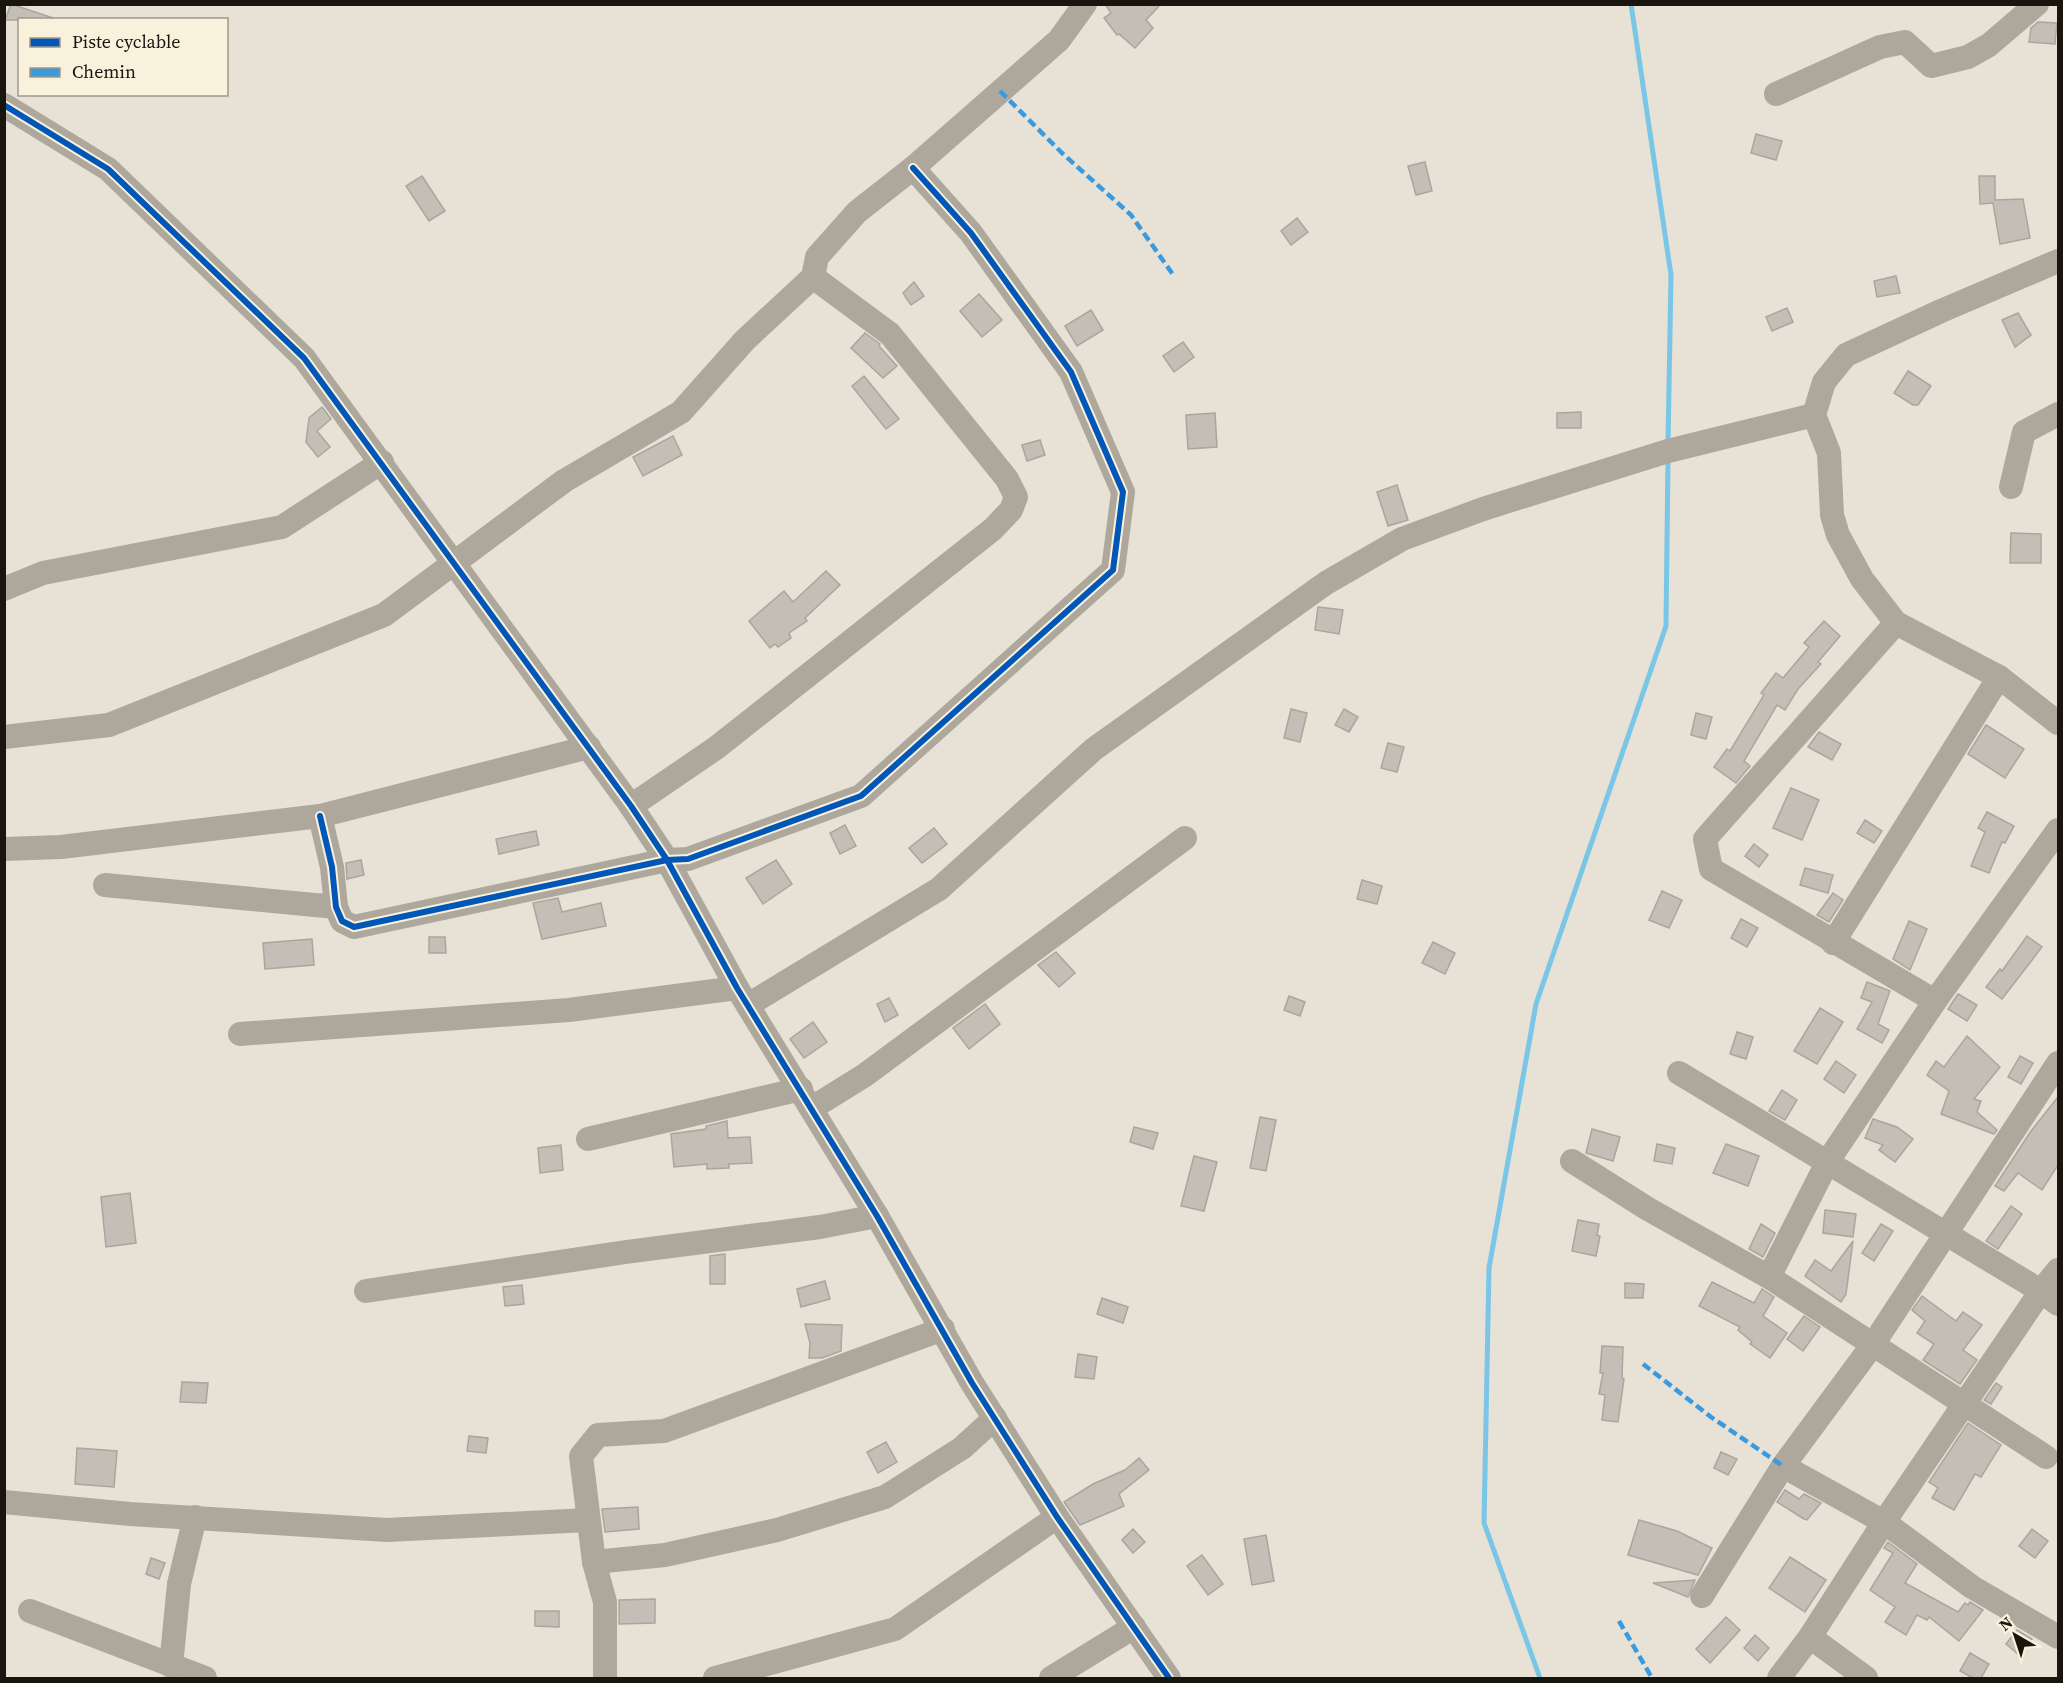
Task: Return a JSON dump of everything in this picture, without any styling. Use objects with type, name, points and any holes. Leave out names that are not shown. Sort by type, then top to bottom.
[{"type":"street","points":[[4,737],[109,725],[384,615],[564,481],[681,412],[745,340],[813,278],[817,257],[857,212],[912,168],[1059,40],[1085,4]]},
{"type":"street","points":[[1776,94],[1880,47],[1905,42],[1931,66],[1968,57],[1989,45],[2037,4]]},
{"type":"street","points":[[4,105],[108,169],[304,358],[382,462],[589,747],[667,860],[742,997],[807,1099],[877,1216],[972,1383],[1057,1517],[1169,1678]]},
{"type":"street","points":[[320,816],[332,867],[336,907],[342,921],[354,927],[667,860],[688,860],[861,796],[1113,570],[1123,492],[1071,372],[971,233],[912,168]]},
{"type":"street","points":[[2058,261],[1846,355],[1824,382],[1814,415],[1829,453],[1832,515],[1838,535],[1862,579],[1896,623],[1999,677],[2058,723]]},
{"type":"street","points":[[631,806],[716,748],[993,529],[1011,510],[1016,497],[1007,479],[890,334],[813,278]]},
{"type":"street","points":[[2011,487],[2024,432],[2058,414]]},
{"type":"street","points":[[240,1034],[742,997],[939,889],[1094,749],[1326,584],[1402,539],[1483,509],[1657,455],[1814,415]]},
{"type":"street","points":[[4,589],[44,573],[282,527],[382,462]]},
{"type":"street","points":[[1896,623],[1705,839],[1712,869],[1833,943],[1935,1000]]},
{"type":"street","points":[[1833,943],[1999,677]]},
{"type":"street","points":[[4,849],[61,847],[320,816],[589,747]]},
{"type":"street","points":[[1769,1277],[1828,1161],[1935,1000],[2058,830]]},
{"type":"street","points":[[588,1139],[807,1099],[865,1075],[1185,838]]},
{"type":"street","points":[[105,885],[336,907]]},
{"type":"street","points":[[1702,1596],[1783,1466],[1874,1343],[2058,1063]]},
{"type":"street","points":[[1680,1073],[2050,1298]]},
{"type":"street","points":[[1572,1161],[1648,1209],[1769,1277],[1874,1343],[2046,1457]]},
{"type":"street","points":[[366,1291],[626,1252],[820,1227],[877,1216]]},
{"type":"street","points":[[1779,1678],[1810,1637],[1964,1404],[2050,1298],[2058,1270]]},
{"type":"street","points":[[605,1678],[605,1602],[594,1562],[581,1456],[598,1435],[664,1431],[943,1329]]},
{"type":"street","points":[[594,1562],[665,1555],[744,1538],[885,1497],[962,1448],[995,1418]]},
{"type":"street","points":[[1783,1466],[1884,1522],[1972,1587],[2058,1637]]},
{"type":"street","points":[[4,1502],[387,1530],[588,1520]]},
{"type":"street","points":[[171,1666],[178,1584],[195,1517]]},
{"type":"street","points":[[715,1678],[895,1629],[1057,1517]]},
{"type":"street","points":[[30,1611],[205,1678]]},
{"type":"street","points":[[1051,1678],[1134,1627]]},
{"type":"street","points":[[1810,1637],[1866,1678]]},
{"type":"building","points":[[11,4],[53,18],[18,18],[18,20],[5,20]]},
{"type":"building","points":[[1105,4],[1161,4],[1146,20],[1153,28],[1135,48],[1119,34],[1117,35],[1104,18],[1111,13]]},
{"type":"building","points":[[2038,22],[2057,23],[2055,44],[2029,42],[2031,28]]},
{"type":"building","points":[[1756,134],[1782,141],[1776,160],[1751,153]]},
{"type":"building","points":[[1425,162],[1432,191],[1416,195],[1408,166]]},
{"type":"building","points":[[422,176],[445,211],[429,221],[406,186]]},
{"type":"building","points":[[1979,176],[1995,176],[1995,200],[2023,199],[2030,238],[2000,244],[1993,203],[1980,204]]},
{"type":"building","points":[[1297,218],[1308,232],[1291,245],[1281,231]]},
{"type":"building","points":[[1896,276],[1900,293],[1877,297],[1874,281]]},
{"type":"building","points":[[914,282],[924,296],[911,305],[903,293]]},
{"type":"building","points":[[979,294],[1002,320],[982,337],[960,311]]},
{"type":"building","points":[[1787,308],[1793,322],[1772,331],[1766,317]]},
{"type":"building","points":[[1091,310],[1103,330],[1077,346],[1065,326]]},
{"type":"building","points":[[2018,313],[2031,335],[2015,347],[2002,320]]},
{"type":"building","points":[[865,333],[880,344],[879,346],[897,366],[883,378],[851,348]]},
{"type":"building","points":[[1183,342],[1194,357],[1174,372],[1163,356]]},
{"type":"building","points":[[1908,371],[1931,386],[1918,405],[1913,405],[1894,393]]},
{"type":"building","points":[[864,376],[899,419],[886,429],[852,386]]},
{"type":"building","points":[[322,407],[331,419],[317,431],[330,447],[318,457],[306,442],[309,418]]},
{"type":"building","points":[[1581,412],[1581,428],[1557,428],[1557,413]]},
{"type":"building","points":[[1215,413],[1217,447],[1188,449],[1186,415]]},
{"type":"building","points":[[673,436],[682,455],[643,476],[633,457]]},
{"type":"building","points":[[1040,440],[1045,455],[1027,461],[1022,445]]},
{"type":"building","points":[[1397,485],[1408,520],[1388,526],[1377,492]]},
{"type":"building","points":[[2011,533],[2041,534],[2041,563],[2010,563]]},
{"type":"building","points":[[826,571],[840,585],[805,618],[807,621],[789,633],[791,638],[778,647],[775,644],[770,648],[749,621],[784,591],[793,602]]},
{"type":"building","points":[[1318,607],[1343,610],[1339,634],[1315,630]]},
{"type":"building","points":[[1824,621],[1840,636],[1818,662],[1821,664],[1798,689],[1785,710],[1777,705],[1744,761],[1750,766],[1736,783],[1714,767],[1727,749],[1730,751],[1764,695],[1761,693],[1776,673],[1783,678],[1809,647],[1804,643]]},
{"type":"building","points":[[1291,709],[1307,713],[1300,742],[1284,738]]},
{"type":"building","points":[[1344,709],[1358,717],[1349,732],[1335,725]]},
{"type":"building","points":[[1696,713],[1712,717],[1706,739],[1691,735]]},
{"type":"building","points":[[1986,725],[2024,749],[2005,778],[1968,754]]},
{"type":"building","points":[[1819,732],[1841,744],[1832,760],[1808,747]]},
{"type":"building","points":[[1388,743],[1404,747],[1397,772],[1381,768]]},
{"type":"building","points":[[1791,788],[1819,800],[1802,840],[1773,828]]},
{"type":"building","points":[[1987,812],[2014,826],[2005,843],[2002,842],[1989,873],[1971,866],[1985,832],[1978,828]]},
{"type":"building","points":[[1865,820],[1882,831],[1874,843],[1857,833]]},
{"type":"building","points":[[845,825],[856,846],[840,854],[830,833]]},
{"type":"building","points":[[934,828],[947,844],[922,863],[909,848]]},
{"type":"building","points":[[536,831],[539,845],[499,854],[496,839]]},
{"type":"building","points":[[1754,844],[1768,855],[1759,867],[1745,856]]},
{"type":"building","points":[[361,860],[364,875],[347,879],[346,863]]},
{"type":"building","points":[[776,860],[792,884],[763,904],[746,878]]},
{"type":"building","points":[[1805,868],[1833,875],[1828,893],[1800,885]]},
{"type":"building","points":[[1362,880],[1382,886],[1377,904],[1357,899]]},
{"type":"building","points":[[1662,891],[1682,900],[1669,928],[1649,920]]},
{"type":"building","points":[[1833,893],[1843,900],[1829,922],[1817,915]]},
{"type":"building","points":[[558,898],[562,912],[601,903],[606,926],[542,939],[533,903]]},
{"type":"building","points":[[1741,919],[1758,928],[1747,947],[1731,938]]},
{"type":"building","points":[[1909,921],[1927,929],[1910,970],[1893,959]]},
{"type":"building","points":[[2027,936],[2042,947],[2002,999],[1986,987],[2000,969],[2002,971]]},
{"type":"building","points":[[429,937],[445,937],[446,953],[429,953]]},
{"type":"building","points":[[312,939],[314,965],[265,969],[263,943]]},
{"type":"building","points":[[1433,942],[1455,953],[1445,974],[1422,963]]},
{"type":"building","points":[[1056,952],[1075,973],[1059,987],[1038,965]]},
{"type":"building","points":[[1867,982],[1890,991],[1878,1024],[1889,1030],[1882,1043],[1857,1029],[1872,1002],[1861,998]]},
{"type":"building","points":[[1958,994],[1977,1005],[1967,1021],[1948,1009]]},
{"type":"building","points":[[1289,996],[1305,1002],[1300,1016],[1284,1010]]},
{"type":"building","points":[[889,998],[898,1015],[885,1022],[877,1004]]},
{"type":"building","points":[[985,1004],[1000,1024],[969,1049],[953,1028]]},
{"type":"building","points":[[1820,1008],[1843,1022],[1817,1064],[1794,1051]]},
{"type":"building","points":[[813,1022],[827,1042],[804,1058],[790,1039]]},
{"type":"building","points":[[1737,1032],[1753,1037],[1746,1059],[1730,1054]]},
{"type":"building","points":[[1967,1036],[2000,1067],[1974,1099],[1981,1101],[1977,1112],[1997,1130],[1994,1134],[1941,1114],[1949,1091],[1927,1075],[1936,1061],[1944,1067]]},
{"type":"building","points":[[2020,1056],[2033,1063],[2021,1084],[2008,1077]]},
{"type":"building","points":[[1836,1061],[1856,1075],[1844,1093],[1824,1079]]},
{"type":"building","points":[[1782,1090],[1797,1100],[1785,1120],[1769,1111]]},
{"type":"building","points":[[2058,1097],[2058,1165],[2042,1190],[2018,1173],[2004,1191],[1995,1186],[2031,1131]]},
{"type":"building","points":[[1260,1117],[1276,1120],[1266,1171],[1250,1168]]},
{"type":"building","points":[[1873,1119],[1897,1127],[1913,1139],[1895,1162],[1879,1150],[1883,1145],[1865,1138]]},
{"type":"building","points":[[727,1121],[728,1138],[750,1137],[752,1163],[729,1164],[729,1168],[707,1169],[707,1164],[674,1167],[671,1134],[706,1129],[706,1126]]},
{"type":"building","points":[[1134,1127],[1158,1133],[1153,1149],[1130,1142]]},
{"type":"building","points":[[1592,1129],[1620,1137],[1613,1161],[1586,1153]]},
{"type":"building","points":[[1657,1144],[1675,1148],[1672,1164],[1654,1161]]},
{"type":"building","points":[[1726,1144],[1759,1156],[1748,1186],[1713,1173]]},
{"type":"building","points":[[561,1145],[563,1170],[540,1173],[538,1148]]},
{"type":"building","points":[[1194,1156],[1217,1162],[1204,1211],[1181,1206]]},
{"type":"building","points":[[130,1193],[136,1243],[106,1247],[101,1197]]},
{"type":"building","points":[[2011,1206],[2022,1214],[1998,1249],[1986,1241]]},
{"type":"building","points":[[1825,1210],[1856,1214],[1853,1237],[1823,1233]]},
{"type":"building","points":[[1578,1220],[1599,1224],[1597,1235],[1600,1236],[1596,1256],[1572,1251]]},
{"type":"building","points":[[1761,1224],[1775,1233],[1763,1257],[1749,1249]]},
{"type":"building","points":[[1881,1224],[1893,1231],[1874,1261],[1862,1253]]},
{"type":"building","points":[[1853,1241],[1846,1294],[1841,1302],[1805,1276],[1815,1260],[1831,1271]]},
{"type":"building","points":[[725,1254],[725,1284],[710,1284],[710,1256]]},
{"type":"building","points":[[825,1281],[830,1299],[801,1307],[797,1289]]},
{"type":"building","points":[[1712,1282],[1754,1303],[1762,1289],[1774,1297],[1763,1316],[1787,1333],[1770,1358],[1750,1344],[1752,1342],[1738,1330],[1740,1327],[1699,1306]]},
{"type":"building","points":[[1625,1283],[1644,1284],[1643,1298],[1625,1298]]},
{"type":"building","points":[[522,1285],[524,1304],[505,1306],[503,1287]]},
{"type":"building","points":[[1922,1296],[1956,1321],[1963,1312],[1982,1325],[1963,1350],[1977,1360],[1960,1384],[1923,1360],[1934,1344],[1917,1333],[1925,1321],[1912,1310]]},
{"type":"building","points":[[1102,1298],[1128,1307],[1123,1323],[1097,1314]]},
{"type":"building","points":[[1804,1316],[1820,1327],[1803,1351],[1787,1339]]},
{"type":"building","points":[[805,1324],[842,1325],[841,1351],[822,1358],[809,1358],[810,1343]]},
{"type":"building","points":[[1602,1346],[1623,1347],[1622,1378],[1624,1379],[1618,1422],[1602,1420],[1605,1395],[1599,1394],[1603,1373],[1600,1373]]},
{"type":"building","points":[[1078,1354],[1097,1357],[1094,1379],[1075,1377]]},
{"type":"building","points":[[182,1382],[208,1383],[206,1403],[180,1402]]},
{"type":"building","points":[[1996,1383],[2002,1387],[1991,1404],[1984,1400]]},
{"type":"building","points":[[1968,1423],[2001,1445],[1981,1477],[1975,1474],[1954,1510],[1932,1498],[1938,1488],[1929,1482]]},
{"type":"building","points":[[469,1436],[488,1438],[486,1453],[467,1451]]},
{"type":"building","points":[[886,1442],[897,1462],[878,1473],[867,1452]]},
{"type":"building","points":[[77,1448],[117,1451],[114,1487],[75,1484]]},
{"type":"building","points":[[1721,1452],[1737,1459],[1728,1475],[1714,1468]]},
{"type":"building","points":[[1139,1458],[1149,1470],[1119,1494],[1124,1506],[1080,1525],[1064,1502],[1093,1484],[1125,1470]]},
{"type":"building","points":[[1785,1490],[1799,1499],[1804,1494],[1821,1503],[1807,1520],[1804,1519],[1777,1502]]},
{"type":"building","points":[[638,1507],[639,1529],[605,1532],[602,1509]]},
{"type":"building","points":[[1639,1520],[1677,1531],[1712,1548],[1698,1575],[1628,1555]]},
{"type":"building","points":[[1133,1529],[1145,1542],[1133,1553],[1122,1540]]},
{"type":"building","points":[[2032,1529],[2048,1541],[2035,1558],[2019,1546]]},
{"type":"building","points":[[1266,1535],[1274,1581],[1252,1585],[1244,1539]]},
{"type":"building","points":[[1888,1542],[1917,1564],[1905,1583],[1958,1612],[1965,1603],[1968,1605],[1970,1602],[1983,1610],[1959,1641],[1929,1617],[1927,1620],[1917,1615],[1906,1635],[1885,1622],[1895,1607],[1870,1590],[1893,1553],[1884,1548]]},
{"type":"building","points":[[1202,1555],[1223,1584],[1208,1595],[1187,1566]]},
{"type":"building","points":[[1790,1557],[1826,1580],[1805,1612],[1769,1588]]},
{"type":"building","points":[[151,1558],[165,1563],[159,1579],[146,1574]]},
{"type":"building","points":[[1695,1580],[1688,1597],[1653,1583]]},
{"type":"building","points":[[655,1599],[655,1623],[619,1624],[619,1600]]},
{"type":"building","points":[[535,1611],[559,1611],[559,1627],[535,1626]]},
{"type":"building","points":[[1726,1617],[1740,1630],[1710,1663],[1696,1649]]},
{"type":"building","points":[[2017,1630],[2032,1639],[2019,1655],[2006,1644]]},
{"type":"building","points":[[1755,1635],[1769,1648],[1758,1661],[1744,1648]]},
{"type":"building","points":[[1970,1653],[1989,1664],[1981,1678],[1973,1678],[1960,1671]]},
{"type":"waterway","points":[[1631,4],[1671,275],[1668,444]]},
{"type":"waterway","points":[[1540,1678],[1484,1523],[1489,1268],[1536,1004],[1666,626],[1668,459]]},
{"type":"marked path","points":[[1000,91],[1062,153],[1131,215],[1174,276]]},
{"type":"marked path","points":[[1643,1364],[1711,1417],[1783,1466]]},
{"type":"marked path","points":[[1619,1621],[1652,1678]]},
{"type":"cycle path","points":[[4,105],[108,169],[304,358],[631,806],[667,860],[737,988],[877,1216],[972,1383],[1057,1517],[1169,1678]]},
{"type":"cycle path","points":[[320,816],[332,867],[336,907],[342,921],[354,927],[667,860],[688,859],[861,796],[1113,570],[1123,492],[1071,372],[971,233],[913,168]]}]
